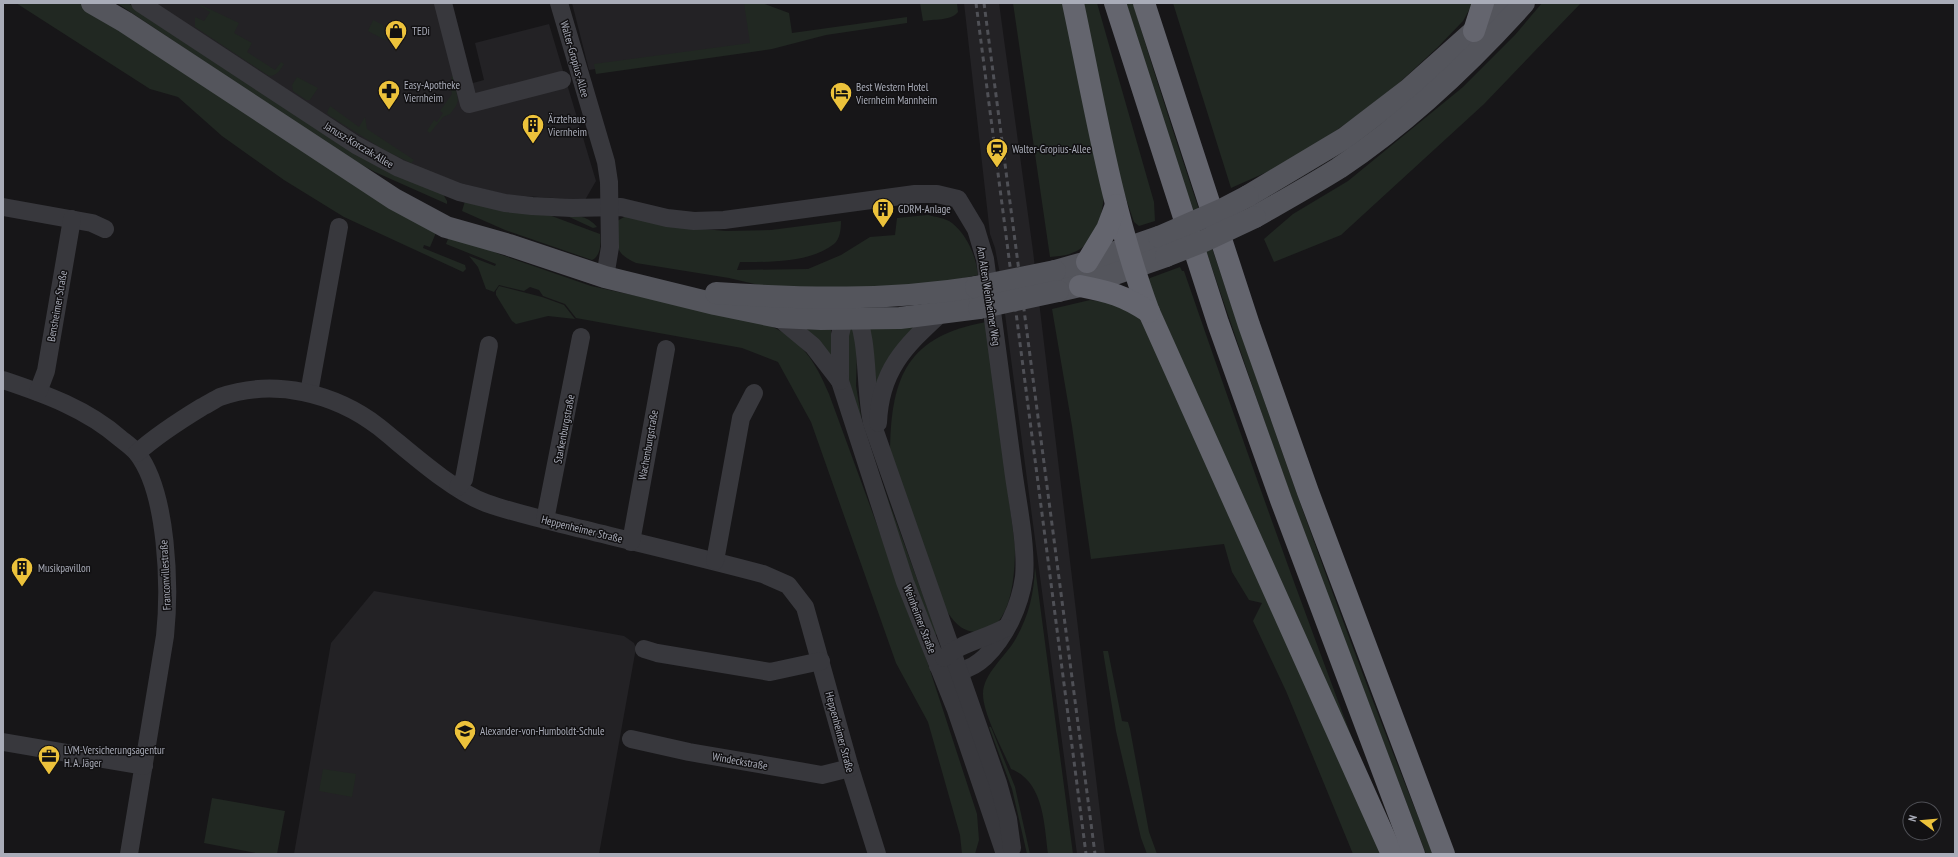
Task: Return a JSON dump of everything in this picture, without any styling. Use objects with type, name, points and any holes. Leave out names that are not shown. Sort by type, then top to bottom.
[{"type":"highway","points":[[1073,3],[1116,205],[1131,258],[1149,312],[1392,854]]},
{"type":"highway","points":[[1115,3],[1211,301],[1242,390],[1329,631],[1414,854]]},
{"type":"highway","points":[[1144,3],[1249,325],[1305,484],[1444,854]]},
{"type":"highway","points":[[1151,3],[1154,37]]},
{"type":"highway","points":[[1474,31],[1483,3]]},
{"type":"highway","points":[[1087,262],[1107,229],[1116,205]]},
{"type":"highway","points":[[1080,286],[1114,292],[1130,299],[1149,312]]},
{"type":"main road","points":[[92,3],[125,22],[394,199],[446,227],[509,245],[605,277],[715,304],[778,316],[851,319],[940,314],[978,298],[1056,281],[1087,262],[1131,258]]},
{"type":"main road","points":[[102,3],[125,22]]},
{"type":"main road","points":[[1056,281],[1080,286],[1131,258],[1162,246],[1345,138],[1409,89],[1474,31],[1500,3]]},
{"type":"main road","points":[[1162,246],[1204,241],[1256,217],[1339,168],[1399,124],[1449,81],[1524,3]]},
{"type":"main road","points":[[652,288],[742,295],[850,299],[914,296],[978,298]]},
{"type":"street","name":"Janusz-Korczak-Allee","points":[[140,3],[356,145],[399,168],[459,192],[505,203],[558,208],[608,208]]},
{"type":"street","points":[[443,3],[469,104],[562,80]]},
{"type":"street","name":"Walter-Gropius-Allee","points":[[559,3],[606,162],[609,182],[608,208],[610,247],[605,277]]},
{"type":"street","name":"Am Alten Weinheimer Weg","points":[[608,208],[628,207],[667,218],[694,221],[724,220],[916,194],[937,194],[958,199],[976,229],[985,259],[1023,551],[1024,576],[1016,609],[1007,627],[983,658],[959,672]]},
{"type":"street","points":[[3,207],[92,223],[105,229]]},
{"type":"street","name":"Bensheimer Straße","points":[[38,392],[46,372],[72,219]]},
{"type":"street","points":[[310,393],[339,227]]},
{"type":"street","name":"Weinheimer Straße","points":[[850,299],[851,319],[839,349],[840,381],[905,582],[956,710],[1005,854]]},
{"type":"street","name":"Weinheimer Straße","points":[[878,440],[880,402],[889,373],[896,360],[912,339],[940,314]]},
{"type":"street","name":"Weinheimer Straße","points":[[778,316],[812,346],[840,381]]},
{"type":"street","name":"Weinheimer Straße","points":[[851,319],[863,336],[869,409],[878,440],[998,784],[1008,819],[1012,854]]},
{"type":"street","name":"Starkenburgstraße","points":[[545,520],[581,337]]},
{"type":"street","points":[[458,487],[464,479],[489,345]]},
{"type":"street","name":"Wachenburgstraße","points":[[631,542],[666,349]]},
{"type":"street","name":"Franconvillestraße","points":[[3,380],[60,400],[112,431],[137,453],[150,476],[156,496],[165,546],[167,584],[166,636],[129,854]]},
{"type":"street","name":"Heppenheimer Straße","points":[[137,453],[183,418],[219,398],[248,390],[282,389],[310,393],[333,400],[362,416],[458,487],[484,502],[545,520],[763,574],[788,585],[805,607],[850,768],[877,854]]},
{"type":"street","points":[[715,561],[741,418],[754,393]]},
{"type":"street","points":[[959,672],[950,671],[938,666],[952,650],[990,636],[1007,627]]},
{"type":"street","points":[[644,649],[770,672],[821,661]]},
{"type":"street","name":"Windeckstraße","points":[[631,739],[689,752],[822,775],[850,768]]},
{"type":"street","points":[[3,742],[144,766]]},
{"type":"shaded area","points":[[16,3],[79,3],[98,14],[438,228],[430,247],[424,245],[423,248],[465,265],[466,269],[463,272],[344,217],[284,180],[222,136],[178,97],[150,89]]},
{"type":"shaded area","points":[[117,3],[128,3],[195,48],[443,194],[447,204],[375,172],[342,154]]},
{"type":"shaded area","points":[[153,3],[440,3],[462,86],[484,80],[475,43],[549,24],[596,181],[585,200],[508,195],[460,183],[415,166],[379,149]]},
{"type":"shaded area","points":[[572,3],[755,3],[753,46],[589,70]]},
{"type":"shaded area","points":[[744,3],[762,3],[789,13],[792,33],[907,17],[907,23],[826,35],[772,49],[596,74],[594,64],[750,43]]},
{"type":"shaded area","points":[[920,3],[957,3],[958,12],[951,17],[923,21]]},
{"type":"shaded area","points":[[964,3],[999,3],[1033,251],[1105,854],[1077,854],[999,269],[995,248],[990,234]]},
{"type":"shaded area","points":[[1013,3],[1097,3],[1154,202],[1155,221],[1139,226],[1134,222],[1122,187],[1104,195],[1102,212],[1099,221],[1087,244],[1070,254],[1050,257]]},
{"type":"shaded area","points":[[1126,3],[1133,3],[1195,197],[1281,449],[1380,720],[1433,854],[1426,854],[1314,560],[1274,449],[1187,195]]},
{"type":"shaded area","points":[[1173,3],[1473,3],[1463,21],[1438,47],[1399,83],[1354,118],[1294,160],[1231,188]]},
{"type":"shaded area","points":[[1542,3],[1581,3],[1484,104],[1341,235],[1274,262],[1264,239],[1293,214],[1348,181],[1463,87],[1515,35]]},
{"type":"shaded area","points":[[201,5],[239,23],[234,33],[252,43],[247,52],[275,70],[281,62],[284,64],[280,70],[276,74],[269,76],[195,27],[195,17],[204,21],[210,12],[200,6]]},
{"type":"shaded area","points":[[373,20],[383,25],[387,41],[368,31]]},
{"type":"shaded area","points":[[453,76],[458,100],[456,106],[450,114],[443,117],[430,133],[427,131],[434,120],[437,122],[443,113],[440,111],[452,94],[450,84],[453,83],[451,77]]},
{"type":"shaded area","points":[[297,77],[318,88],[310,100],[306,100],[293,91],[292,85]]},
{"type":"shaded area","points":[[330,106],[359,127],[365,117],[367,129],[414,160],[411,163],[384,150],[330,116],[327,113]]},
{"type":"shaded area","points":[[465,201],[549,215],[600,234],[599,252],[592,260],[505,230],[462,211]]},
{"type":"shaded area","points":[[565,215],[579,216],[587,219],[594,223],[597,227],[593,228]]},
{"type":"shaded area","points":[[928,215],[950,221],[962,234],[973,253],[978,275],[933,284],[838,291],[775,289],[729,278],[636,263],[623,255],[620,251],[616,235],[617,221],[626,216],[668,226],[726,231],[771,230],[841,221],[838,239],[834,244],[824,250],[813,255],[789,260],[740,262],[737,270],[808,269],[841,255],[870,237],[895,235],[897,218]]},
{"type":"shaded area","points":[[450,234],[499,254],[591,286],[766,324],[789,336],[805,352],[818,371],[829,394],[928,664],[977,814],[979,840],[975,854],[962,854],[960,835],[928,722],[896,663],[811,422],[778,362],[742,348],[576,318],[565,304],[543,296],[539,290],[530,287],[524,291],[499,285],[494,292],[486,289],[478,267],[469,256],[495,266],[496,264],[446,244]]},
{"type":"shaded area","points":[[1180,267],[1182,271],[1184,271],[1279,540],[1379,808],[1147,281],[1150,278]]},
{"type":"shaded area","points":[[499,286],[542,297],[564,305],[575,319],[548,316],[516,324],[512,321],[496,295],[496,291]]},
{"type":"shaded area","points":[[1090,300],[1112,303],[1141,317],[1381,854],[1353,854],[1286,691],[1253,621],[1262,603],[1249,600],[1232,572],[1224,544],[1091,559],[1072,426],[1052,309]]},
{"type":"shaded area","points":[[986,322],[1015,546],[1015,557],[1010,598],[1005,611],[998,622],[989,629],[972,632],[959,626],[946,610],[890,450],[891,424],[894,401],[900,381],[909,364],[922,349],[938,338],[960,328]]},
{"type":"shaded area","points":[[918,326],[875,395],[869,329]]},
{"type":"shaded area","points":[[855,328],[857,349],[856,386],[864,433],[937,634],[933,636],[893,527],[861,429],[850,385],[846,351],[850,329]]},
{"type":"shaded area","points":[[804,329],[831,330],[832,362]]},
{"type":"shaded area","points":[[1035,567],[1073,854],[1048,854],[1043,817],[1036,794],[1022,775],[1011,769],[994,732],[984,702],[984,687],[990,673],[1015,640],[1024,622],[1032,595]]},
{"type":"shaded area","name":"Alexander-von-Humboldt-Schule","points":[[374,591],[624,636],[634,643],[636,648],[599,854],[294,854],[331,643]]},
{"type":"shaded area","points":[[1103,651],[1108,651],[1122,721],[1128,722],[1130,729],[1149,832],[1157,854],[1147,854],[1141,838],[1116,731]]},
{"type":"shaded area","points":[[989,727],[991,727],[1015,787],[1030,854],[1027,854],[1012,789]]},
{"type":"shaded area","points":[[323,769],[356,774],[352,797],[319,791]]},
{"type":"shaded area","points":[[212,798],[285,811],[277,854],[261,854],[204,843]]},
{"type":"railway","points":[[976,3],[1086,854]]},
{"type":"railway","points":[[984,3],[1095,854]]},
{"type":"place","name":"TEDi","points":[[396,50]]},
{"type":"place","name":"Easy-Apotheke Viernheim","points":[[389,110]]},
{"type":"place","name":"Best Western Hotel Viernheim Mannheim","points":[[841,112]]},
{"type":"place","name":"Ärztehaus Viernheim","points":[[533,144]]},
{"type":"place","name":"Walter-Gropius-Allee","points":[[997,168]]},
{"type":"place","name":"GDRM-Anlage","points":[[883,228]]},
{"type":"place","name":"Musikpavillon","points":[[22,588]]},
{"type":"place","name":"Alexander-von-Humboldt-Schule","points":[[465,750]]},
{"type":"place","name":"LVM-Versicherungsagentur H. A. Jäger","points":[[49,776]]}]
